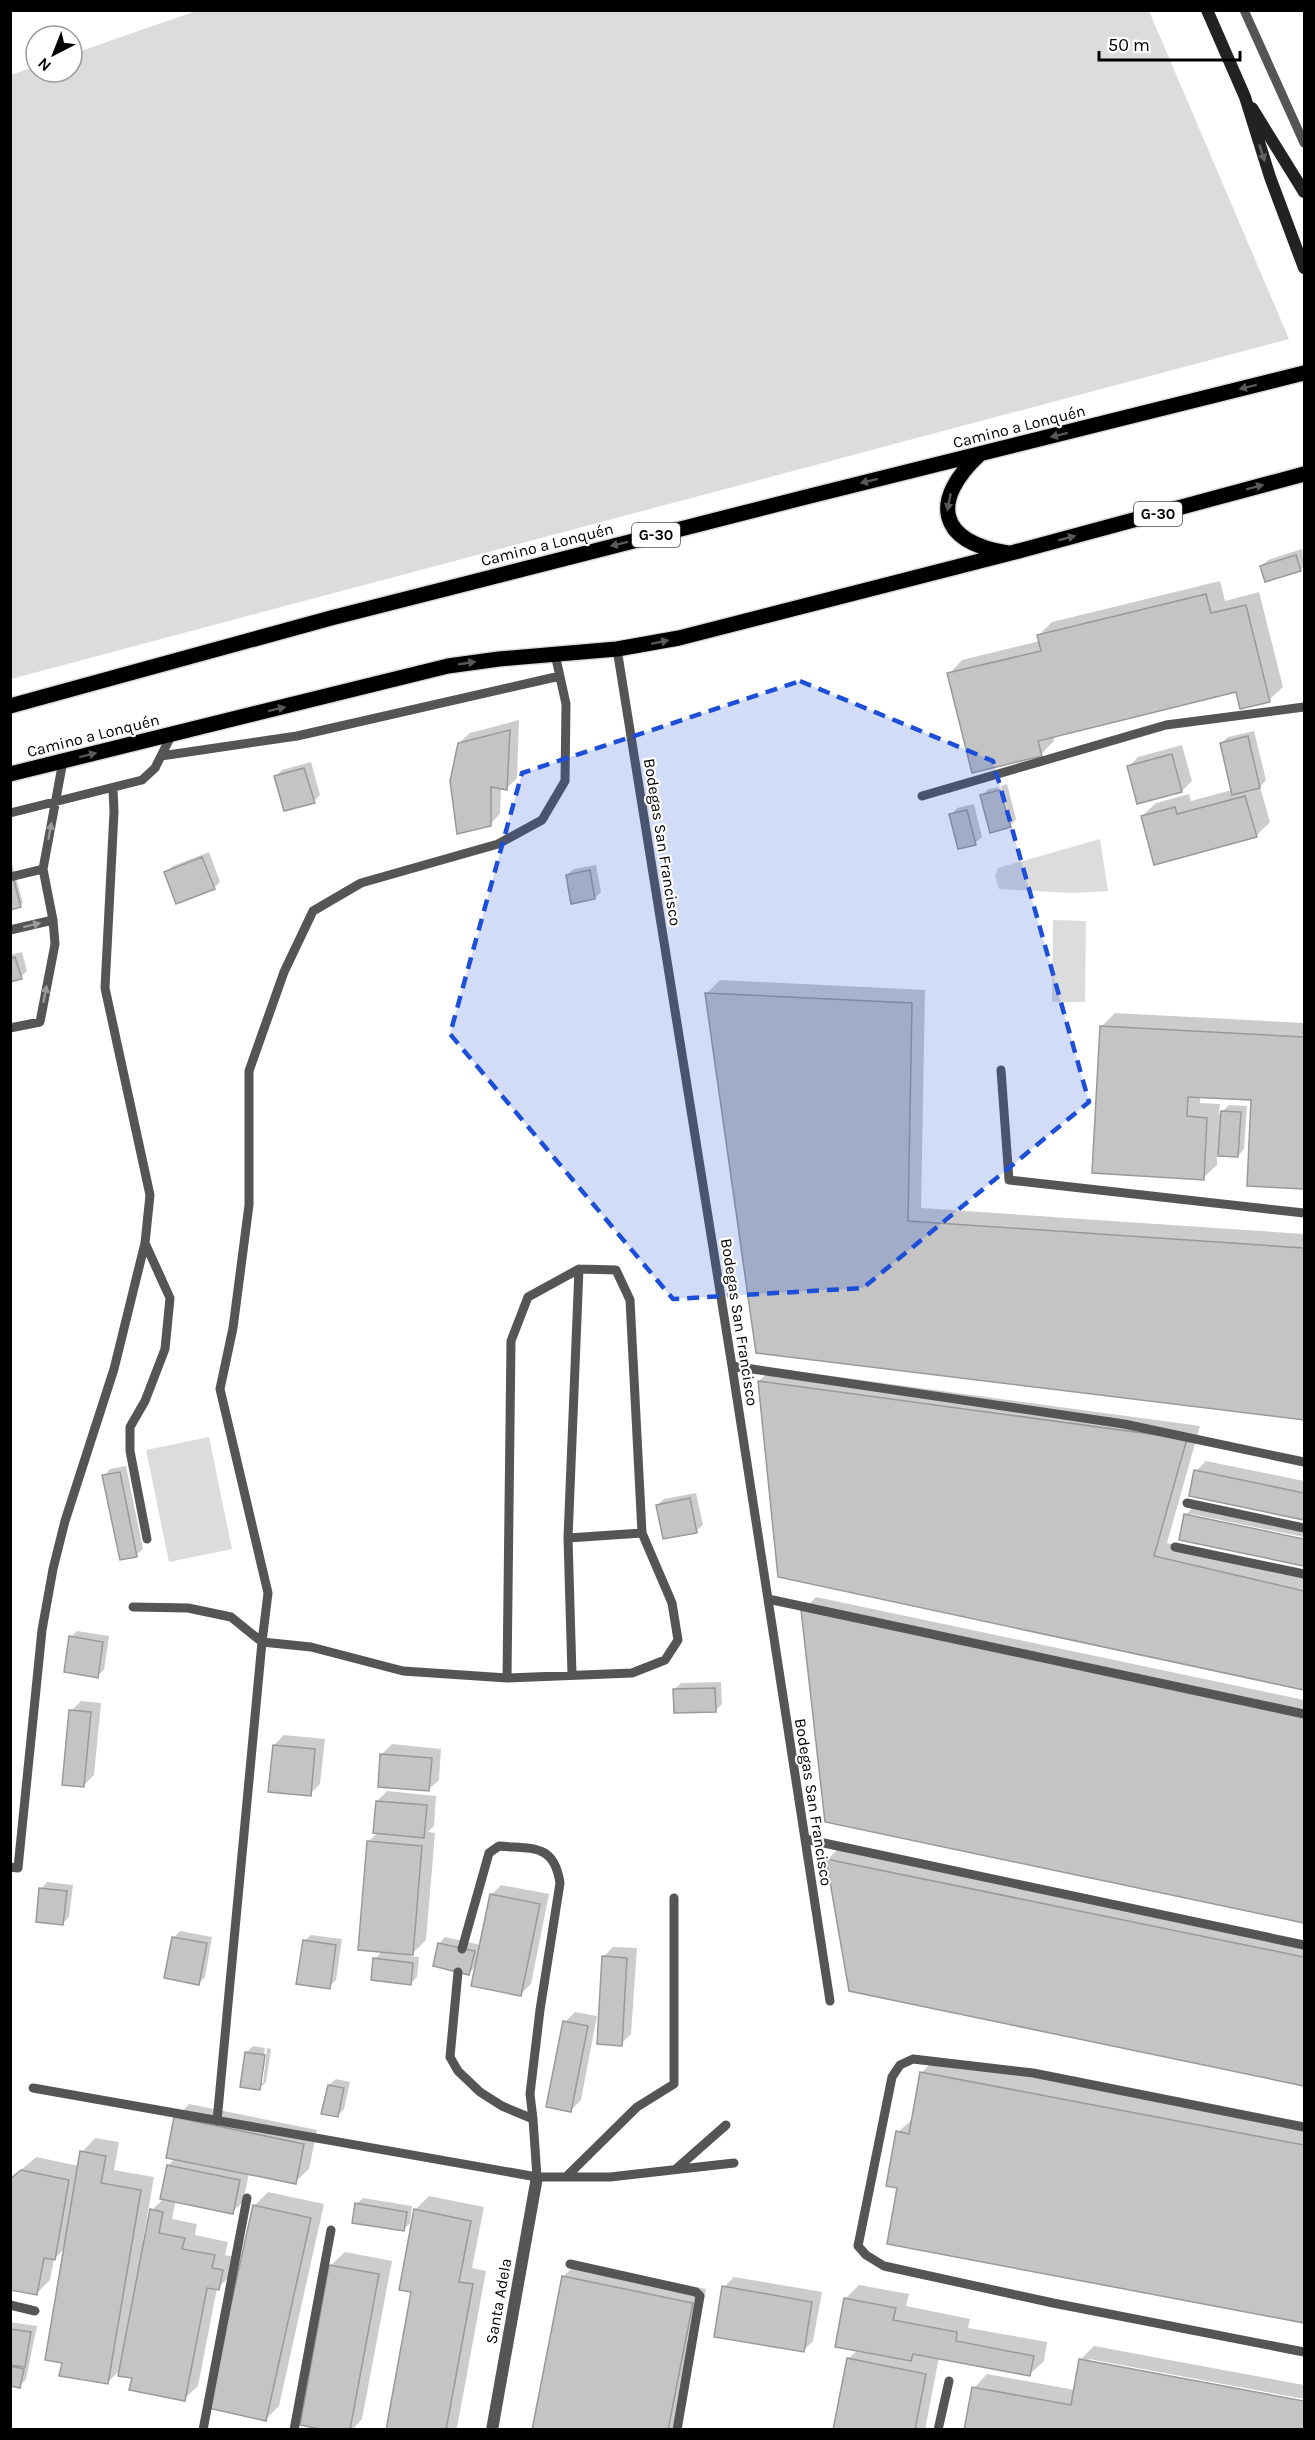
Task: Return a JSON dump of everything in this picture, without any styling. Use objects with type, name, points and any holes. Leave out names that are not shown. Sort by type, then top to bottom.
[{"type":"main road","points":[[1207,10],[1245,97],[1270,177],[1305,268]]},
{"type":"main road","points":[[1245,97],[1305,192]]},
{"type":"main road","name":"Camino a Lonquén","points":[[10,706],[331,618],[1305,373]]},
{"type":"main road","points":[[980,454],[961,474],[954,486],[947,503],[948,518],[957,532],[972,542],[1011,553]]},
{"type":"main road","name":"Camino a Lonquén","points":[[10,774],[448,666],[616,649],[679,638],[1011,553],[1305,474]]},
{"type":"street","name":"Santa Adela","points":[[492,2430],[537,2177]]},
{"type":"lane","points":[[1244,10],[1305,143]]},
{"type":"lane","name":"Bodegas San Francisco","points":[[616,649],[732,1365],[830,2001]]},
{"type":"lane","points":[[217,2121],[268,1593],[220,1389],[233,1328],[249,1205],[249,1071],[284,972],[313,911],[362,883],[498,844],[542,819],[565,781],[566,704],[555,654]]},
{"type":"lane","points":[[161,756],[297,736],[560,676]]},
{"type":"lane","points":[[922,796],[1166,725],[1305,707]]},
{"type":"lane","points":[[10,813],[142,780],[155,768],[172,734]]},
{"type":"lane","points":[[10,1028],[40,1022],[55,944],[53,920],[43,869],[63,761]]},
{"type":"lane","points":[[10,1867],[18,1868],[42,1630],[53,1569],[65,1521],[114,1369],[145,1243],[150,1195],[105,988],[114,813],[113,789]]},
{"type":"lane","points":[[10,878],[43,869]]},
{"type":"lane","points":[[10,930],[53,920]]},
{"type":"lane","points":[[1001,1070],[1009,1180],[1305,1213]]},
{"type":"lane","points":[[145,1243],[170,1298],[165,1349],[145,1401],[130,1428],[130,1451],[147,1539]]},
{"type":"lane","points":[[133,1607],[188,1608],[231,1617],[262,1642],[311,1647],[403,1671],[507,1678],[632,1673],[664,1660],[678,1640],[672,1603],[642,1533],[630,1300],[616,1270],[579,1269],[528,1297],[510,1341],[507,1678]]},
{"type":"lane","points":[[572,1675],[568,1538],[579,1269]]},
{"type":"lane","points":[[732,1365],[1124,1424],[1305,1462]]},
{"type":"lane","points":[[1187,1503],[1305,1528]]},
{"type":"lane","points":[[568,1538],[642,1533]]},
{"type":"lane","points":[[1175,1547],[1305,1574]]},
{"type":"lane","points":[[768,1599],[1305,1714]]},
{"type":"lane","points":[[805,1839],[1305,1945]]},
{"type":"lane","points":[[462,1949],[489,1853],[499,1846],[537,1849],[550,1856],[558,1865],[560,1883],[538,2020],[530,2094],[537,2177]]},
{"type":"lane","points":[[566,2177],[638,2107],[674,2084],[674,1898]]},
{"type":"lane","points":[[458,1972],[450,2057],[458,2071],[480,2092],[502,2106],[533,2119]]},
{"type":"lane","points":[[1305,2127],[1033,2073],[913,2059],[900,2065],[891,2077],[858,2246],[866,2255],[884,2266],[1053,2303],[1305,2352]]},
{"type":"lane","points":[[33,2088],[537,2177],[610,2177],[734,2163]]},
{"type":"lane","points":[[676,2169],[726,2125]]},
{"type":"lane","points":[[203,2430],[247,2198]]},
{"type":"lane","points":[[294,2430],[331,2230]]},
{"type":"lane","points":[[570,2264],[696,2292],[700,2296],[676,2430]]},
{"type":"lane","points":[[10,2305],[35,2311]]},
{"type":"lane","points":[[938,2430],[949,2381]]},
{"type":"highlighted area","points":[[800,681],[993,761],[1089,1102],[863,1288],[673,1299],[450,1034],[522,773]]},
{"type":"shaded area","points":[[199,10],[1149,11],[1289,339],[11,679],[11,75],[24,70],[24,84],[84,84],[84,50]]},
{"type":"shaded area","points":[[1100,839],[1108,891],[1073,893],[999,889],[995,875],[998,868]]},
{"type":"shaded area","points":[[1053,920],[1086,921],[1085,1002],[1052,1002]]},
{"type":"shaded area","points":[[209,1437],[232,1549],[169,1562],[146,1450]]},
{"type":"building","points":[[1296,555],[1301,571],[1265,582],[1260,566]]},
{"type":"building","points":[[1206,594],[1211,613],[1246,605],[1270,702],[1240,709],[1236,692],[1038,741],[1042,756],[972,773],[947,673],[1041,651],[1037,635]]},
{"type":"building","points":[[510,730],[507,790],[491,787],[491,826],[457,834],[450,781],[458,743]]},
{"type":"building","points":[[1248,736],[1260,788],[1232,795],[1220,743]]},
{"type":"building","points":[[1172,754],[1182,792],[1137,804],[1127,766]]},
{"type":"building","points":[[304,768],[315,803],[284,811],[274,776]]},
{"type":"building","points":[[1000,790],[1011,827],[990,833],[980,795]]},
{"type":"building","points":[[1245,796],[1257,837],[1154,865],[1141,816],[1175,807],[1177,814]]},
{"type":"building","points":[[967,810],[976,845],[958,849],[949,814]]},
{"type":"building","points":[[202,857],[215,889],[176,904],[164,872]]},
{"type":"building","points":[[10,865],[21,907],[10,910]]},
{"type":"building","points":[[590,870],[595,899],[571,904],[566,875]]},
{"type":"building","points":[[15,957],[22,979],[10,982],[10,959]]},
{"type":"building","points":[[705,993],[912,1003],[908,1221],[1304,1248],[1304,1420],[756,1353]]},
{"type":"building","points":[[1100,1026],[1304,1037],[1304,1189],[1247,1186],[1251,1100],[1188,1097],[1187,1116],[1207,1118],[1204,1180],[1092,1173]]},
{"type":"building","points":[[1221,1111],[1241,1112],[1238,1157],[1218,1156]]},
{"type":"building","points":[[758,1381],[1187,1439],[1154,1556],[1304,1591],[1304,1690],[778,1577]]},
{"type":"building","points":[[1194,1470],[1304,1493],[1304,1520],[1189,1496]]},
{"type":"building","points":[[120,1472],[137,1557],[120,1560],[102,1475]]},
{"type":"building","points":[[690,1498],[697,1533],[663,1539],[656,1505]]},
{"type":"building","points":[[1184,1514],[1304,1539],[1304,1566],[1179,1540]]},
{"type":"building","points":[[801,1610],[1304,1716],[1304,1923],[825,1822]]},
{"type":"building","points":[[69,1636],[103,1642],[98,1678],[64,1672]]},
{"type":"building","points":[[715,1688],[716,1712],[674,1713],[673,1689]]},
{"type":"building","points":[[69,1710],[91,1712],[84,1787],[62,1785]]},
{"type":"building","points":[[273,1745],[315,1749],[311,1796],[268,1792]]},
{"type":"building","points":[[380,1754],[432,1758],[429,1791],[378,1787]]},
{"type":"building","points":[[376,1801],[427,1805],[424,1838],[373,1833]]},
{"type":"building","points":[[367,1841],[422,1846],[413,1955],[358,1950]]},
{"type":"building","points":[[826,1859],[1304,1957],[1304,2086],[849,1991]]},
{"type":"building","points":[[39,1888],[67,1891],[63,1925],[36,1922]]},
{"type":"building","points":[[490,1894],[540,1904],[521,1996],[471,1986]]},
{"type":"building","points":[[172,1937],[207,1943],[199,1985],[164,1978]]},
{"type":"building","points":[[303,1940],[336,1945],[330,1989],[296,1984]]},
{"type":"building","points":[[438,1943],[475,1951],[469,1975],[433,1966]]},
{"type":"building","points":[[602,1956],[627,1958],[622,2046],[597,2044]]},
{"type":"building","points":[[373,1958],[413,1963],[411,1985],[371,1980]]},
{"type":"building","points":[[563,2021],[588,2026],[571,2112],[546,2107]]},
{"type":"building","points":[[245,2052],[265,2055],[260,2090],[240,2087]]},
{"type":"building","points":[[920,2072],[1304,2145],[1304,2323],[887,2244],[897,2188],[886,2186],[896,2131],[909,2134]]},
{"type":"building","points":[[328,2085],[344,2088],[338,2117],[321,2114]]},
{"type":"building","points":[[174,2117],[304,2144],[296,2184],[166,2158]]},
{"type":"building","points":[[80,2151],[106,2156],[101,2183],[141,2190],[108,2384],[59,2376],[62,2363],[45,2360]]},
{"type":"building","points":[[167,2165],[240,2180],[233,2214],[160,2199]]},
{"type":"building","points":[[21,2170],[69,2180],[55,2260],[44,2258],[37,2295],[10,2290],[10,2179]]},
{"type":"building","points":[[355,2203],[407,2212],[404,2231],[352,2223]]},
{"type":"building","points":[[253,2205],[311,2218],[266,2421],[208,2408]]},
{"type":"building","points":[[150,2209],[163,2212],[159,2233],[185,2238],[182,2249],[215,2255],[212,2268],[223,2270],[219,2290],[207,2288],[185,2401],[129,2390],[132,2378],[118,2376]]},
{"type":"building","points":[[414,2209],[471,2221],[459,2282],[473,2284],[446,2430],[386,2430],[411,2292],[399,2290]]},
{"type":"building","points":[[329,2265],[379,2274],[350,2430],[324,2430],[300,2425]]},
{"type":"building","points":[[562,2276],[693,2303],[668,2430],[532,2430]]},
{"type":"building","points":[[722,2286],[812,2302],[804,2352],[714,2337]]},
{"type":"building","points":[[844,2298],[896,2308],[893,2320],[957,2332],[956,2341],[1034,2356],[1030,2376],[913,2354],[911,2361],[835,2347]]},
{"type":"building","points":[[10,2329],[31,2332],[25,2367],[10,2365]]},
{"type":"building","points":[[847,2358],[926,2374],[915,2430],[833,2430]]},
{"type":"building","points":[[1079,2359],[1304,2401],[1304,2430],[964,2430],[972,2387],[1071,2405]]},
{"type":"building","points":[[10,2366],[24,2369],[20,2388],[10,2386]]}]
